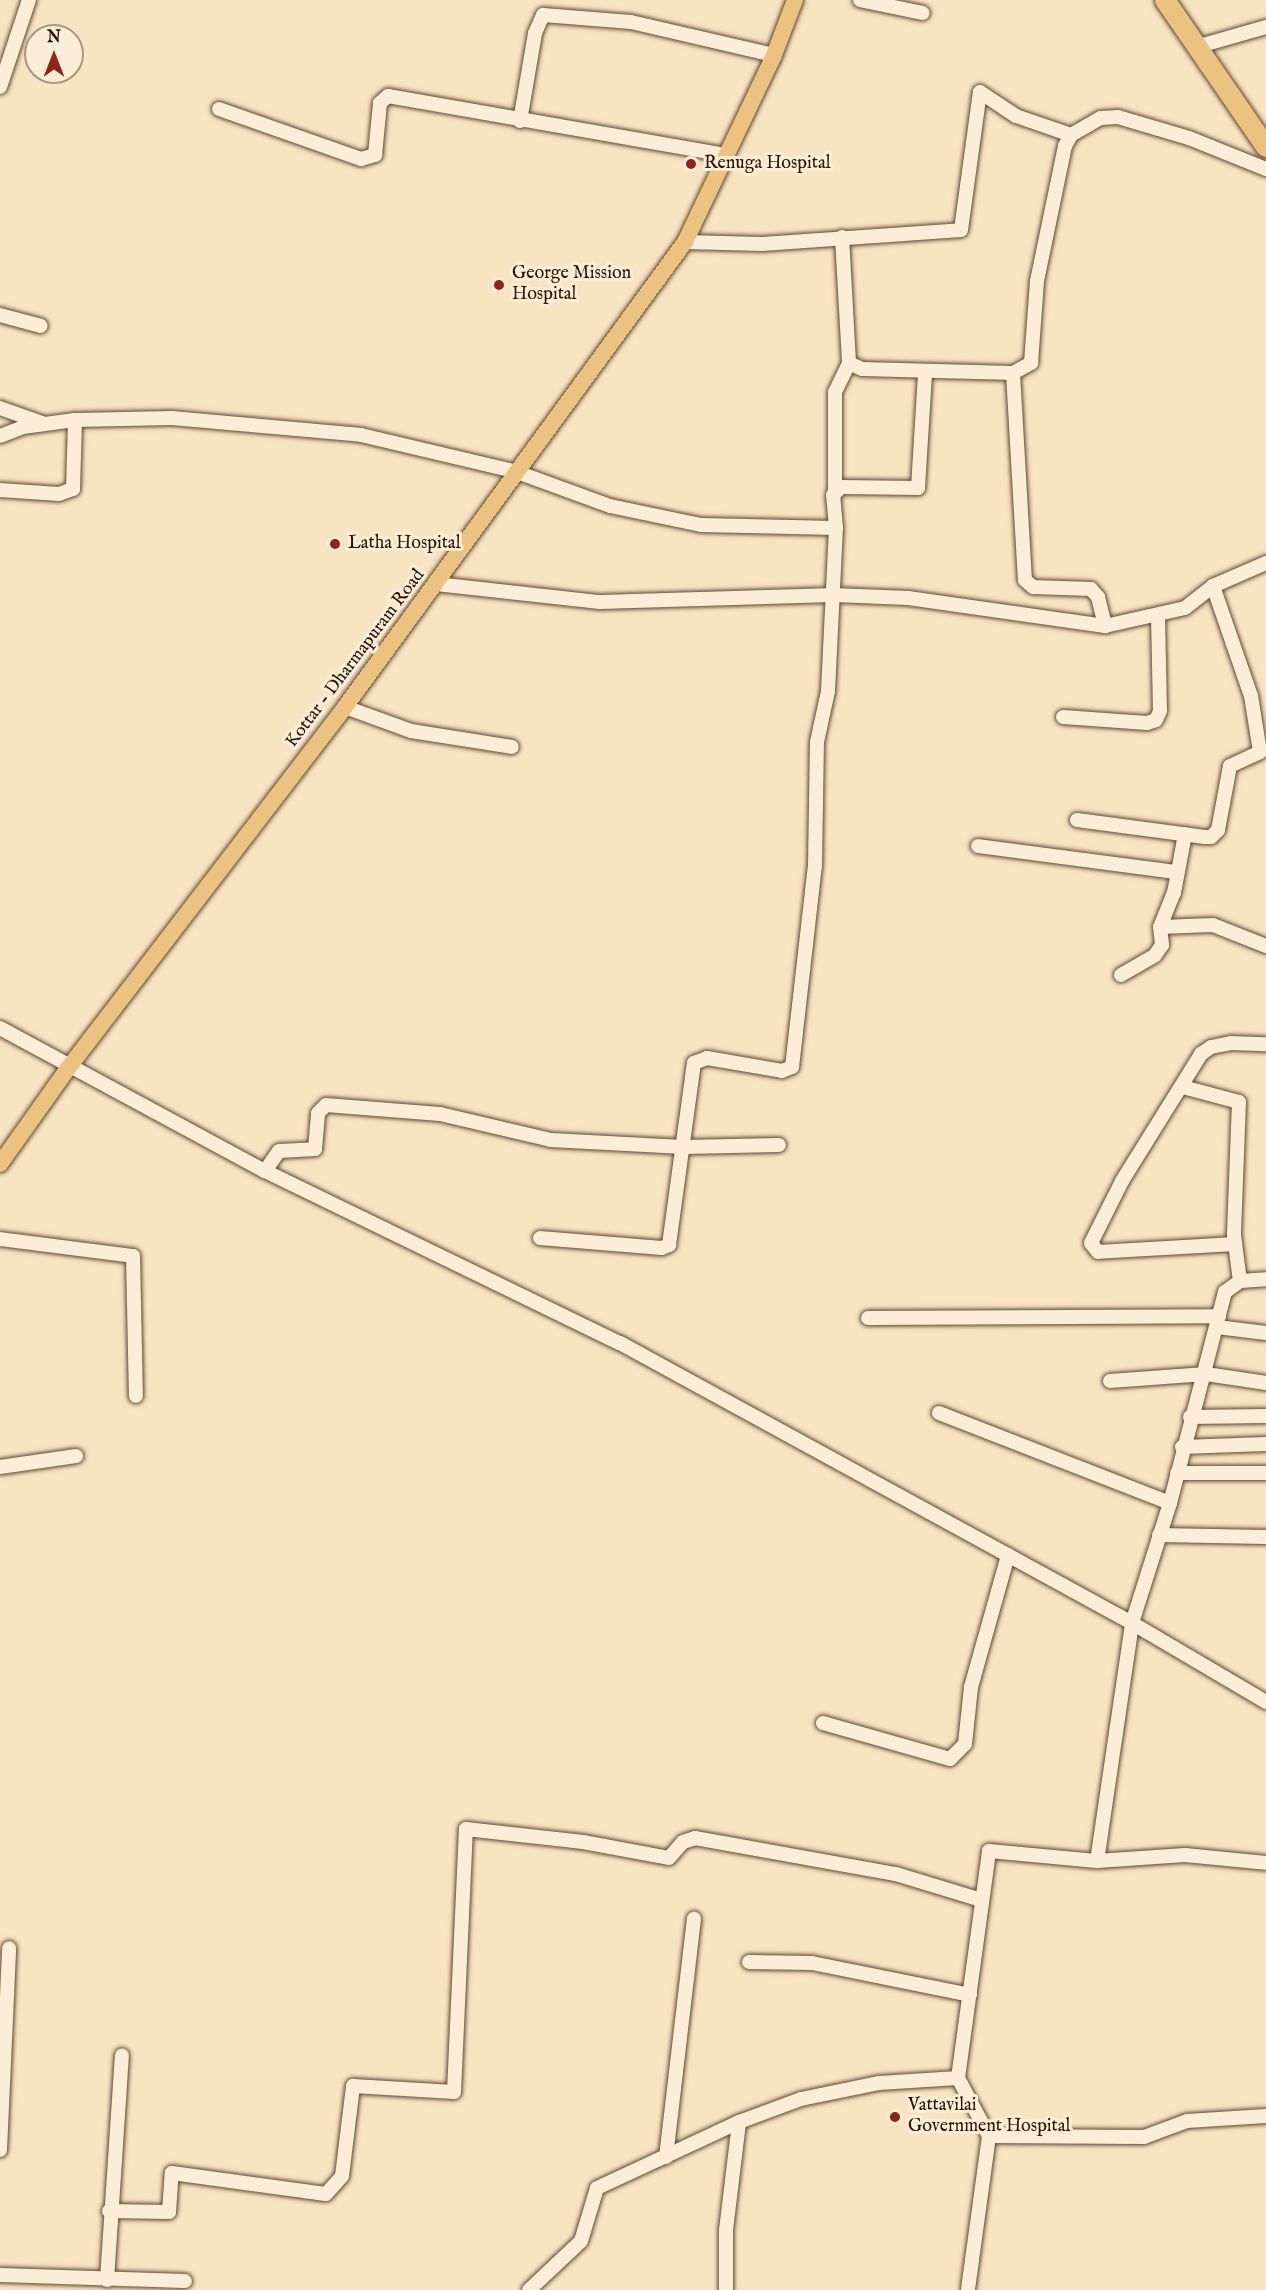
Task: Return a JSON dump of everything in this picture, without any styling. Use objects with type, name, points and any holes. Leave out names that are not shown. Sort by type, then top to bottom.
[{"type":"highway","points":[[1165,0],[1266,147]]},
{"type":"main road","name":"Kottar - Dharmapuram Road","points":[[0,1164],[69,1067],[345,707],[685,242],[774,55],[795,0]]},
{"type":"street","points":[[0,87],[30,0]]},
{"type":"street","points":[[861,0],[923,13]]},
{"type":"street","points":[[520,121],[535,33],[543,15],[631,22],[774,55]]},
{"type":"street","points":[[1198,46],[1266,27]]},
{"type":"street","points":[[685,242],[762,244],[961,230],[980,92],[1016,116],[1071,135]]},
{"type":"street","points":[[219,109],[367,159],[375,154],[380,103],[388,96],[520,121],[725,155]]},
{"type":"street","points":[[849,363],[862,369],[925,373],[1013,373],[1032,363],[1037,281],[1065,146],[1071,135],[1101,118],[1118,117],[1189,138],[1266,169]]},
{"type":"street","points":[[540,1238],[662,1248],[669,1245],[696,1061],[707,1058],[782,1071],[792,1067],[815,866],[817,742],[828,691],[836,528],[835,392],[849,363],[842,237]]},
{"type":"street","points":[[0,315],[41,326]]},
{"type":"street","points":[[835,490],[918,488],[925,373]]},
{"type":"street","points":[[1013,373],[1025,580],[1033,587],[1091,589],[1098,597],[1105,626]]},
{"type":"street","points":[[0,408],[44,424]]},
{"type":"street","points":[[0,436],[44,424],[75,420],[172,418],[361,435],[517,472],[610,506],[701,525],[836,528]]},
{"type":"street","points":[[0,490],[59,494],[73,489],[75,420]]},
{"type":"street","points":[[436,584],[600,602],[834,595],[908,598],[1028,612],[1079,625],[1105,626],[1158,616],[1185,608],[1213,586],[1266,563]]},
{"type":"street","points":[[1077,820],[1185,834],[1215,835],[1230,766],[1263,752],[1251,696],[1213,586]]},
{"type":"street","points":[[1063,717],[1147,723],[1156,720],[1160,711],[1158,616]]},
{"type":"street","points":[[1251,696],[1266,693]]},
{"type":"street","points":[[345,707],[411,731],[512,747]]},
{"type":"street","points":[[1121,975],[1155,955],[1162,945],[1160,927],[1174,893],[1176,872],[1185,834]]},
{"type":"street","points":[[978,846],[1176,872]]},
{"type":"street","points":[[1160,927],[1213,926],[1266,946]]},
{"type":"street","points":[[0,1028],[265,1171],[620,1344],[1008,1554],[1132,1623],[1266,1702]]},
{"type":"street","points":[[1235,1244],[1098,1252],[1092,1247],[1091,1240],[1122,1180],[1183,1088],[1201,1054],[1210,1047],[1266,1044]]},
{"type":"street","points":[[1183,1088],[1239,1102],[1235,1244],[1240,1281]]},
{"type":"street","points":[[265,1171],[279,1151],[310,1152],[315,1149],[318,1113],[326,1105],[440,1114],[550,1140],[683,1147],[779,1145]]},
{"type":"street","points":[[0,1239],[133,1256],[136,1396]]},
{"type":"street","points":[[1097,1861],[1132,1623],[1170,1503],[1182,1447],[1206,1374],[1225,1292],[1240,1281],[1266,1279]]},
{"type":"street","points":[[868,1318],[1218,1321],[1266,1333]]},
{"type":"street","points":[[1110,1381],[1206,1374],[1266,1383]]},
{"type":"street","points":[[939,1413],[1170,1503]]},
{"type":"street","points":[[1190,1417],[1266,1416]]},
{"type":"street","points":[[1182,1447],[1266,1444]]},
{"type":"street","points":[[0,1467],[76,1456]]},
{"type":"street","points":[[1177,1473],[1266,1473]]},
{"type":"street","points":[[1159,1535],[1266,1537]]},
{"type":"street","points":[[823,1723],[950,1759],[965,1744],[971,1687],[1008,1554]]},
{"type":"street","points":[[109,2211],[169,2212],[172,2173],[326,2194],[342,2176],[353,2086],[454,2092],[466,1829],[583,1842],[669,1858],[682,1842],[695,1838],[896,1874],[981,1900]]},
{"type":"street","points":[[968,2290],[989,2136],[958,2078],[989,1851],[1097,1861],[1185,1855],[1266,1863]]},
{"type":"street","points":[[666,2157],[694,1919]]},
{"type":"street","points":[[0,2150],[9,1948]]},
{"type":"street","points":[[748,1962],[812,1963],[970,1995]]},
{"type":"street","points":[[107,2280],[109,2211],[122,2056]]},
{"type":"street","points":[[529,2290],[581,2241],[597,2188],[739,2122],[801,2099],[879,2083],[958,2078]]},
{"type":"street","points":[[989,2136],[1144,2137],[1187,2121],[1266,2116]]},
{"type":"street","points":[[726,2290],[726,2230],[739,2122]]},
{"type":"street","points":[[0,2275],[42,2284],[107,2280],[185,2281]]},
{"type":"place","name":"Renuga Hospital","points":[[691,164]]},
{"type":"place","name":"George Mission Hospital","points":[[499,285]]},
{"type":"place","name":"Latha Hospital","points":[[335,544]]},
{"type":"place","name":"Vattavilai Government Hospital","points":[[895,2117]]}]
